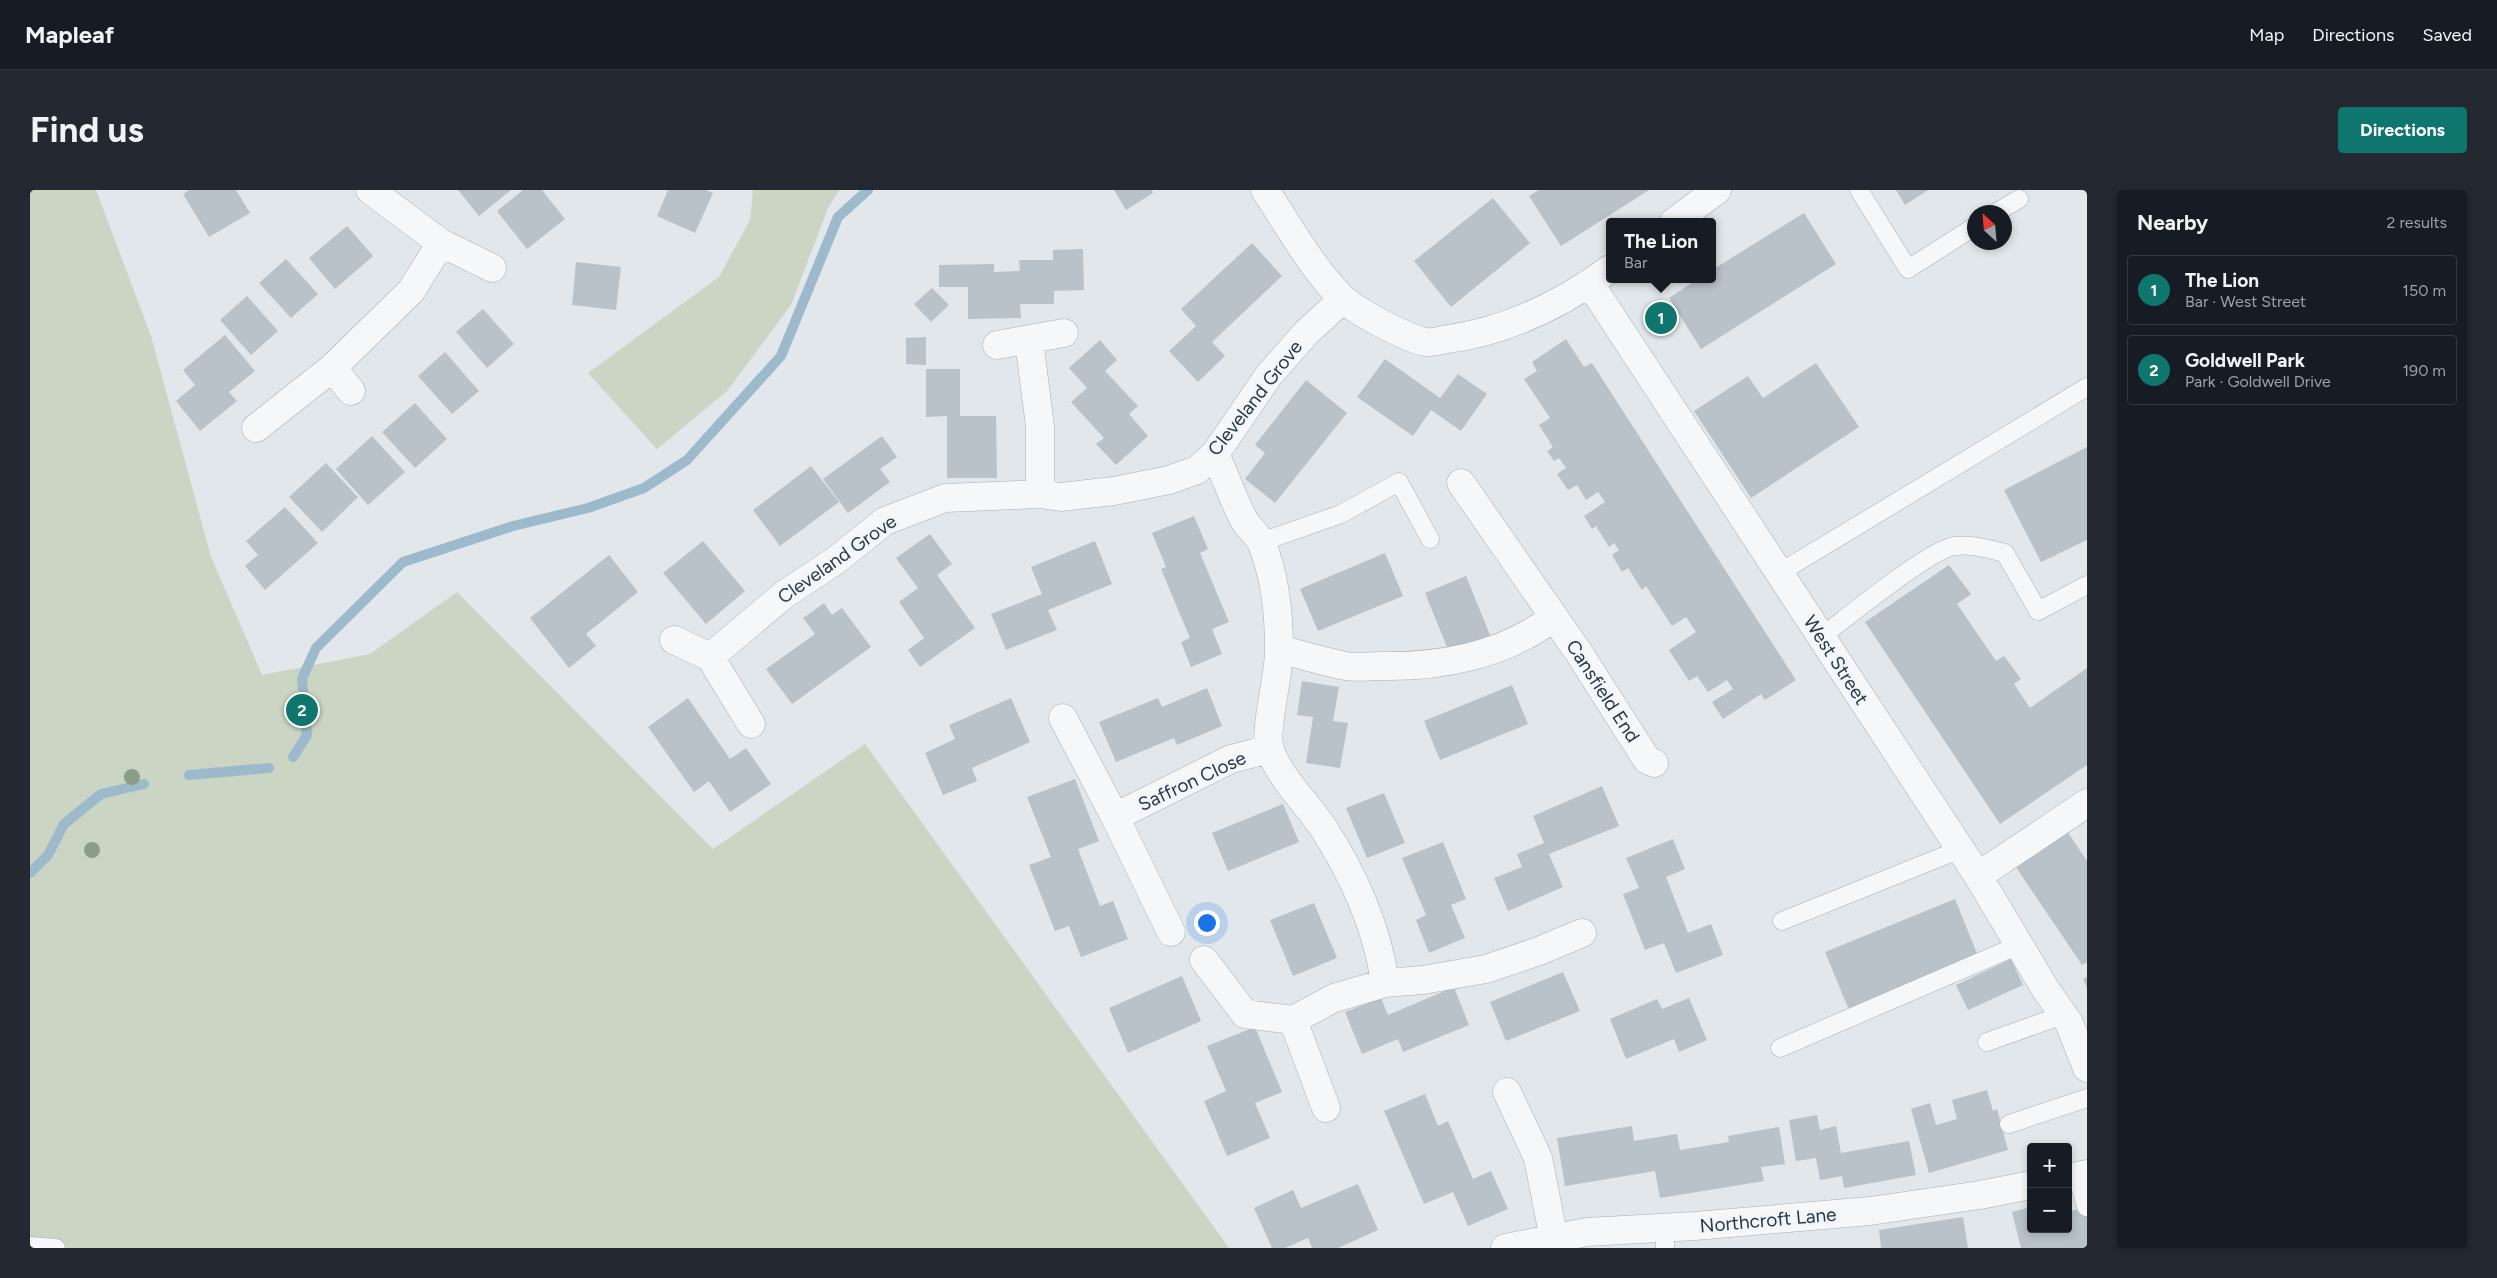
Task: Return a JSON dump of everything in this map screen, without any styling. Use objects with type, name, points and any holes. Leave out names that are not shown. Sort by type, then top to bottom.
[{"type":"street","points":[[370,190],[441,243],[492,268]]},
{"type":"street","points":[[1265,190],[1317,268],[1343,299],[1377,322],[1426,342],[1476,335],[1541,311],[1586,286],[1606,272]]},
{"type":"street","points":[[1679,218],[1717,190]]},
{"type":"street","points":[[256,428],[332,368],[411,291],[441,243]]},
{"type":"street","name":"West Street","points":[[1586,286],[1598,296],[1978,876],[2063,1015],[2087,1068]]},
{"type":"street","name":"Cleveland Grove","points":[[710,657],[785,594],[835,561],[885,521],[944,498],[1040,494],[1061,498],[1114,491],[1169,480],[1197,470],[1215,454],[1269,375],[1306,333],[1343,299]]},
{"type":"street","points":[[997,345],[1029,341],[1064,333]]},
{"type":"street","points":[[1029,341],[1040,426],[1040,494]]},
{"type":"street","points":[[332,368],[352,391]]},
{"type":"street","points":[[1215,454],[1245,521],[1261,542],[1275,596],[1280,649],[1270,723],[1270,749],[1288,781],[1324,829],[1349,876],[1371,924],[1382,961],[1385,983]]},
{"type":"street","name":"Cansfield End","points":[[1461,483],[1554,617],[1647,760],[1654,763]]},
{"type":"street","points":[[1280,649],[1348,666],[1396,666],[1449,661],[1500,648],[1537,630],[1554,617]]},
{"type":"street","points":[[674,640],[710,657],[751,724]]},
{"type":"street","name":"Saffron Close","points":[[1063,718],[1116,817],[1171,932]]},
{"type":"street","name":"Saffron Close","points":[[1116,817],[1231,759],[1270,749]]},
{"type":"street","points":[[1978,876],[2087,804]]},
{"type":"street","points":[[1204,960],[1245,1014],[1293,1020],[1334,998],[1385,983],[1423,980],[1486,969],[1539,951],[1582,933]]},
{"type":"street","points":[[1293,1020],[1326,1108]]},
{"type":"street","points":[[1506,1092],[1538,1158],[1554,1238]]},
{"type":"street","name":"Northcroft Lane","points":[[1505,1248],[1587,1232],[1665,1238],[1870,1211],[1980,1195],[2027,1186]]},
{"type":"lane","points":[[1859,190],[1908,269],[1967,231]]},
{"type":"lane","points":[[2009,205],[2019,199]]},
{"type":"lane","points":[[1780,573],[2087,387]]},
{"type":"lane","points":[[1261,542],[1341,514],[1399,482],[1430,540]]},
{"type":"lane","points":[[1821,637],[1917,565],[1954,546],[1979,546],[2005,553],[2038,611],[2087,585]]},
{"type":"lane","points":[[1782,921],[1960,850]]},
{"type":"lane","points":[[1780,1048],[2019,945]]},
{"type":"lane","points":[[1987,1042],[2063,1015]]},
{"type":"lane","points":[[2009,1124],[2087,1098]]},
{"type":"lane","points":[[2078,1176],[2086,1207]]},
{"type":"lane","points":[[30,1246],[56,1248]]},
{"type":"green space","points":[[30,190],[96,190],[151,336],[211,557],[262,675],[370,654],[457,592],[713,849],[865,744],[1229,1248],[30,1248]]},
{"type":"green space","points":[[753,190],[839,190],[828,208],[791,305],[727,391],[657,449],[588,373],[719,277],[750,220]]},
{"type":"building","points":[[189,190],[236,190],[250,213],[209,237],[183,194]]},
{"type":"building","points":[[458,190],[511,190],[479,216]]},
{"type":"building","points":[[523,190],[542,190],[565,219],[527,249],[497,211]]},
{"type":"building","points":[[668,190],[706,190],[713,193],[695,233],[657,216]]},
{"type":"building","points":[[1114,190],[1152,190],[1153,193],[1126,210]]},
{"type":"building","points":[[1539,190],[1649,190],[1561,246],[1529,196]]},
{"type":"building","points":[[1896,190],[1928,190],[1905,205]]},
{"type":"building","points":[[1493,198],[1530,243],[1451,307],[1414,261]]},
{"type":"building","points":[[1804,213],[1836,264],[1701,349],[1669,298],[1692,283],[1716,283],[1716,268]]},
{"type":"building","points":[[347,226],[373,256],[335,289],[309,258]]},
{"type":"building","points":[[1252,243],[1282,276],[1212,342],[1225,356],[1198,382],[1169,351],[1196,326],[1181,309]]},
{"type":"building","points":[[1083,249],[1084,290],[1054,291],[1054,304],[1020,304],[1021,318],[968,319],[968,287],[939,287],[939,265],[994,264],[994,272],[1020,271],[1019,260],[1053,260],[1053,250]]},
{"type":"building","points":[[286,259],[318,294],[291,318],[259,283]]},
{"type":"building","points":[[576,262],[621,267],[616,310],[572,305]]},
{"type":"building","points":[[932,288],[949,305],[931,322],[914,304]]},
{"type":"building","points":[[247,296],[278,331],[251,355],[220,320]]},
{"type":"building","points":[[483,309],[514,344],[487,368],[456,332]]},
{"type":"building","points":[[225,335],[255,371],[229,392],[237,401],[200,431],[176,401],[195,385],[183,370]]},
{"type":"building","points":[[926,337],[926,365],[906,364],[906,338]]},
{"type":"building","points":[[1566,339],[1584,367],[1592,363],[1796,680],[1765,700],[1761,694],[1723,719],[1712,702],[1733,689],[1727,680],[1708,692],[1697,676],[1689,681],[1669,650],[1696,632],[1686,617],[1672,626],[1646,586],[1642,590],[1628,568],[1622,572],[1612,555],[1619,550],[1614,543],[1609,547],[1596,526],[1592,529],[1584,516],[1605,502],[1598,492],[1586,500],[1577,485],[1568,490],[1557,474],[1566,468],[1559,458],[1554,461],[1547,451],[1553,447],[1539,425],[1550,418],[1524,379],[1537,371],[1532,362]]},
{"type":"building","points":[[1100,340],[1117,360],[1105,371],[1138,406],[1129,414],[1148,436],[1116,465],[1096,444],[1104,438],[1071,402],[1087,388],[1069,368]]},
{"type":"building","points":[[445,352],[479,391],[452,414],[418,376]]},
{"type":"building","points":[[1385,359],[1440,398],[1458,374],[1487,394],[1461,431],[1431,410],[1413,436],[1357,397]]},
{"type":"building","points":[[1816,363],[1859,427],[1751,498],[1694,411],[1748,376],[1763,398]]},
{"type":"building","points":[[926,369],[960,369],[960,416],[996,416],[997,478],[947,478],[947,416],[926,417]]},
{"type":"building","points":[[1306,380],[1347,413],[1275,503],[1245,479],[1265,453],[1255,445]]},
{"type":"building","points":[[415,403],[447,439],[415,468],[382,432]]},
{"type":"building","points":[[372,436],[405,472],[368,505],[336,469]]},
{"type":"building","points":[[882,436],[897,457],[880,469],[890,482],[848,513],[823,479]]},
{"type":"building","points":[[2087,447],[2087,540],[2041,562],[2004,490]]},
{"type":"building","points":[[326,463],[358,497],[322,532],[289,497]]},
{"type":"building","points":[[811,466],[839,502],[780,546],[753,510]]},
{"type":"building","points":[[285,507],[318,543],[265,590],[245,566],[258,555],[246,541]]},
{"type":"building","points":[[1194,516],[1208,549],[1200,553],[1229,622],[1212,629],[1222,654],[1191,667],[1181,642],[1190,638],[1161,569],[1166,567],[1152,533]]},
{"type":"building","points":[[930,534],[952,564],[937,575],[975,628],[920,667],[908,650],[924,638],[899,602],[918,588],[896,558]]},
{"type":"building","points":[[703,541],[745,591],[706,624],[663,573]]},
{"type":"building","points":[[1095,541],[1112,584],[1048,610],[1057,630],[1006,650],[991,614],[1042,594],[1031,567]]},
{"type":"building","points":[[1385,553],[1403,596],[1318,631],[1300,589]]},
{"type":"building","points":[[609,555],[638,592],[586,634],[596,646],[569,668],[530,618]]},
{"type":"building","points":[[1949,565],[1971,594],[1957,604],[1996,661],[2004,656],[2021,679],[2014,684],[2030,708],[2087,668],[2087,765],[2000,824],[1865,622]]},
{"type":"building","points":[[1466,576],[1490,635],[1449,652],[1425,593]]},
{"type":"building","points":[[824,603],[832,615],[842,608],[871,647],[792,704],[766,669],[815,634],[803,618]]},
{"type":"building","points":[[1302,681],[1339,687],[1333,721],[1348,723],[1340,768],[1306,763],[1313,717],[1297,715]]},
{"type":"building","points":[[1512,685],[1528,724],[1440,760],[1424,721]]},
{"type":"building","points":[[1207,688],[1222,726],[1177,745],[1174,738],[1116,762],[1099,722],[1158,698],[1162,707]]},
{"type":"building","points":[[688,698],[730,759],[746,748],[771,784],[730,812],[709,781],[694,792],[648,727]]},
{"type":"building","points":[[1011,698],[1030,742],[972,768],[977,781],[943,795],[925,753],[955,739],[949,725]]},
{"type":"building","points":[[1075,779],[1099,841],[1078,849],[1100,906],[1113,901],[1128,939],[1081,957],[1069,926],[1055,931],[1029,865],[1051,857],[1027,797]]},
{"type":"building","points":[[1602,786],[1619,826],[1549,854],[1563,887],[1508,911],[1494,878],[1522,867],[1517,854],[1544,843],[1533,816]]},
{"type":"building","points":[[1384,793],[1405,843],[1367,858],[1346,808]]},
{"type":"building","points":[[1283,804],[1299,842],[1228,871],[1212,833]]},
{"type":"building","points":[[2065,828],[2087,861],[2087,962],[2082,965],[2013,863]]},
{"type":"building","points":[[1673,839],[1685,869],[1666,877],[1688,933],[1711,924],[1723,955],[1676,973],[1664,943],[1645,950],[1623,894],[1639,888],[1626,858]]},
{"type":"building","points":[[1443,842],[1466,899],[1451,905],[1465,938],[1429,953],[1416,920],[1426,915],[1402,858]]},
{"type":"building","points":[[1955,899],[1978,956],[1849,1010],[1825,952]]},
{"type":"building","points":[[1314,903],[1337,958],[1293,976],[1270,920]]},
{"type":"building","points":[[2011,959],[2023,985],[1968,1010],[1956,985]]},
{"type":"building","points":[[1563,972],[1580,1011],[1506,1041],[1490,1002]]},
{"type":"building","points":[[1182,976],[1201,1021],[1128,1053],[1109,1008]]},
{"type":"building","points":[[2087,977],[2087,988],[2083,979]]},
{"type":"building","points":[[1454,987],[1469,1025],[1403,1052],[1398,1039],[1362,1054],[1345,1012],[1381,998],[1388,1015]]},
{"type":"building","points":[[1689,998],[1707,1040],[1679,1052],[1674,1039],[1626,1059],[1610,1019],[1657,999],[1662,1009]]},
{"type":"building","points":[[1255,1027],[1282,1092],[1255,1103],[1270,1138],[1227,1156],[1204,1101],[1226,1091],[1207,1046]]},
{"type":"building","points":[[1987,1090],[1993,1111],[1997,1109],[2008,1150],[1929,1173],[1911,1109],[1930,1103],[1936,1125],[1957,1119],[1952,1100]]},
{"type":"building","points":[[1425,1094],[1438,1126],[1448,1121],[1473,1179],[1491,1171],[1508,1209],[1468,1226],[1453,1192],[1424,1204],[1384,1111]]},
{"type":"building","points":[[1817,1115],[1820,1130],[1836,1126],[1841,1153],[1909,1141],[1916,1175],[1844,1188],[1842,1176],[1820,1180],[1816,1158],[1796,1161],[1789,1120]]},
{"type":"building","points":[[1632,1126],[1634,1141],[1677,1134],[1680,1150],[1729,1142],[1728,1136],[1779,1127],[1785,1164],[1761,1167],[1764,1181],[1660,1198],[1655,1171],[1565,1186],[1557,1138]]},
{"type":"building","points":[[1358,1184],[1378,1230],[1338,1248],[1312,1248],[1308,1238],[1285,1248],[1272,1248],[1254,1208],[1293,1190],[1301,1208]]},
{"type":"building","points":[[2087,1207],[2087,1248],[2021,1248],[2012,1212],[2027,1208],[2027,1233],[2072,1233],[2072,1211]]},
{"type":"building","points":[[1963,1217],[1968,1248],[1881,1248],[1879,1230]]},
{"type":"waterway","points":[[293,757],[307,735],[302,679],[316,648],[403,562],[513,526],[588,508],[644,488],[687,460],[781,356],[838,217],[868,190]]},
{"type":"waterway","points":[[189,775],[269,768]]},
{"type":"waterway","points":[[30,873],[48,855],[64,824],[101,794],[144,784]]},
{"type":"place","name":"The Lion","points":[[1661,318]]},
{"type":"place","name":"Goldwell Park","points":[[302,710]]}]
